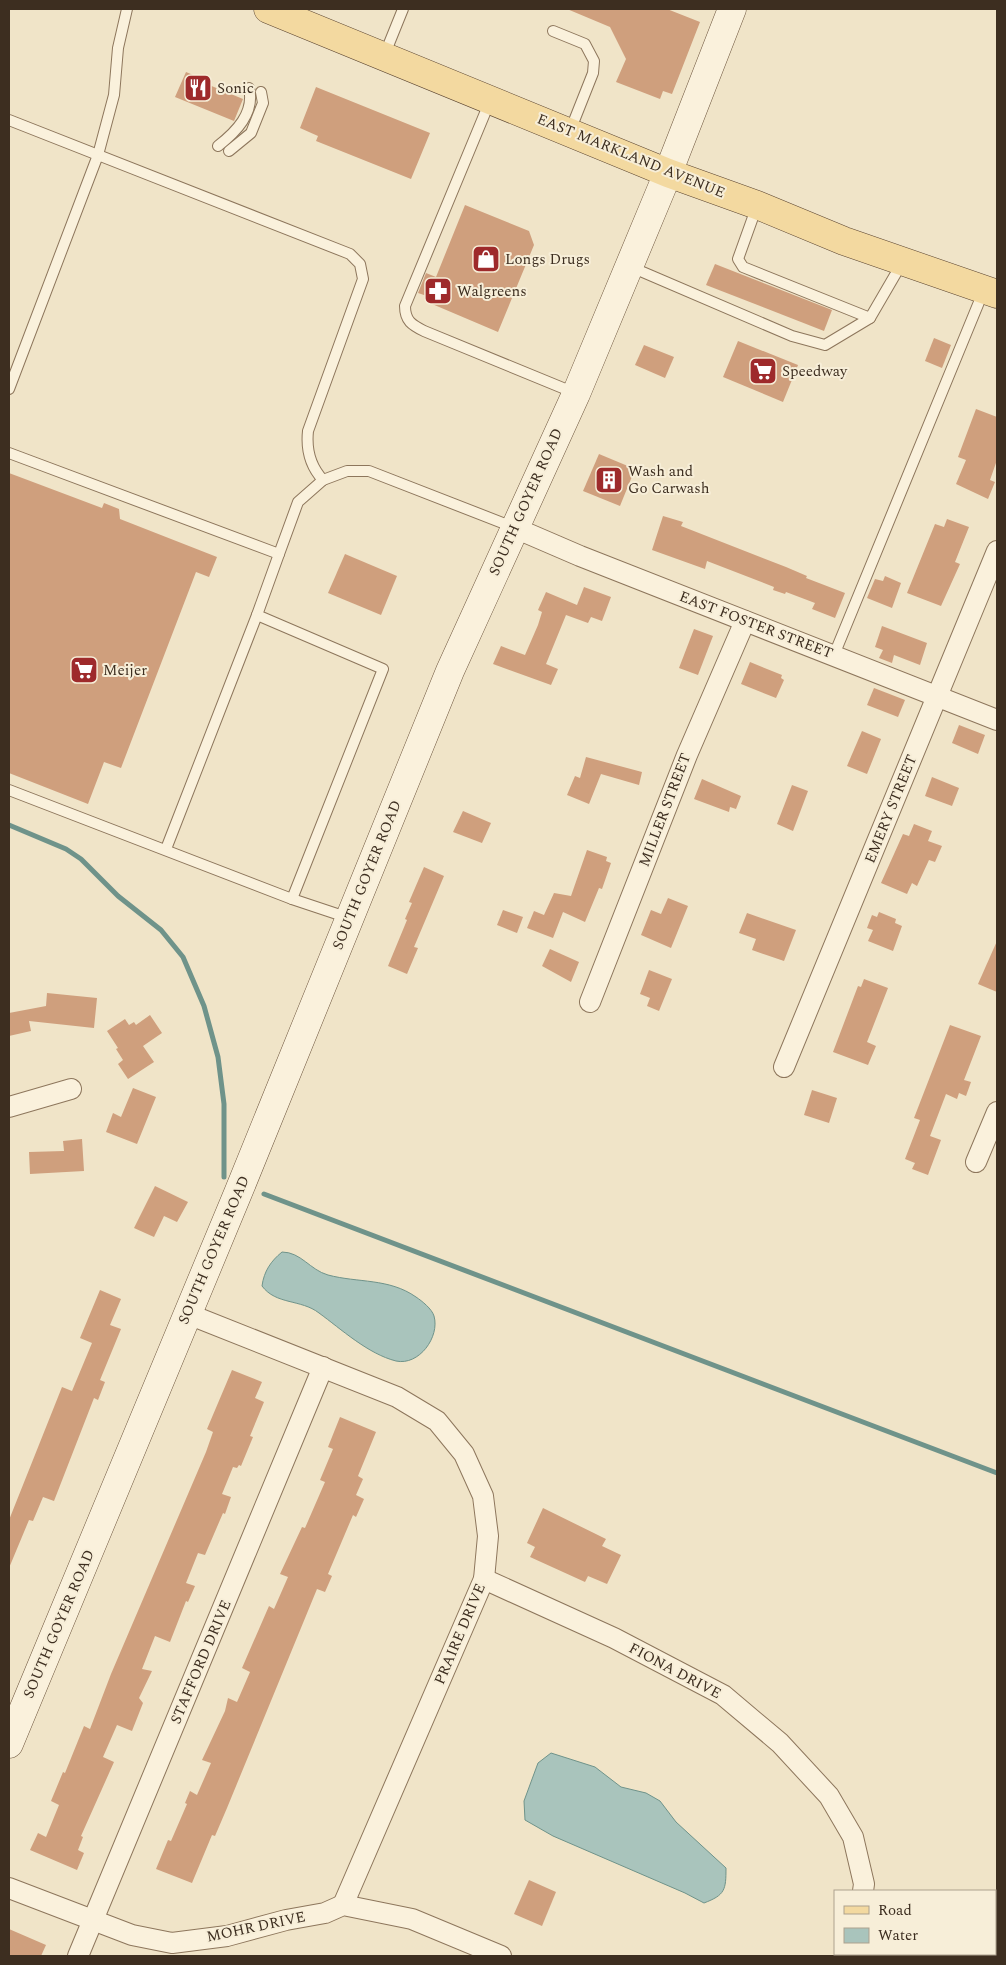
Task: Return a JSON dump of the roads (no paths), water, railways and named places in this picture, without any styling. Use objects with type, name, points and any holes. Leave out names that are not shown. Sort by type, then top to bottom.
[{"type":"main road","name":"EAST MARKLAND AVENUE","points":[[268,9],[668,173],[757,205],[844,240],[991,292]]},
{"type":"street","name":"SOUTH GOYER ROAD","points":[[9,1744],[188,1314],[450,671],[576,394],[668,173],[725,13]]},
{"type":"street","name":"EAST FOSTER STREET","points":[[515,528],[580,556],[997,720]]},
{"type":"street","name":"EMERY STREET","points":[[784,1067],[997,551]]},
{"type":"street","name":"MILLER STREET","points":[[590,1002],[687,755],[745,620]]},
{"type":"street","points":[[9,1107],[71,1089]]},
{"type":"street","points":[[976,1162],[997,1112]]},
{"type":"street","name":"PRAIRE DRIVE","points":[[188,1314],[398,1397],[437,1421],[464,1454],[483,1496],[488,1536],[484,1579],[343,1905]]},
{"type":"street","name":"STAFFORD DRIVE","points":[[78,1956],[324,1367]]},
{"type":"street","name":"FIONA DRIVE","points":[[484,1579],[614,1638],[723,1695],[780,1743],[829,1796],[853,1837],[864,1884],[863,1890]]},
{"type":"street","name":"MOHR DRIVE","points":[[9,1888],[132,1935],[172,1942],[227,1936],[286,1920],[325,1913],[343,1905]]},
{"type":"street","points":[[343,1905],[412,1919],[501,1956]]},
{"type":"lane","points":[[9,389],[98,155],[114,95],[118,48],[127,9]]},
{"type":"lane","points":[[384,56],[403,9]]},
{"type":"lane","points":[[553,31],[585,44],[594,61],[593,73],[569,132]]},
{"type":"lane","points":[[218,146],[239,129],[252,98],[250,88]]},
{"type":"lane","points":[[229,151],[251,133],[263,103],[261,92]]},
{"type":"lane","points":[[491,101],[405,306],[405,316],[412,326],[576,394]]},
{"type":"lane","points":[[9,120],[350,254],[360,264],[363,279],[308,431],[307,444],[312,468],[323,480]]},
{"type":"lane","points":[[757,205],[738,259],[744,267],[870,318]]},
{"type":"lane","points":[[628,266],[792,336],[826,345],[870,318],[904,260]]},
{"type":"lane","points":[[834,656],[991,292]]},
{"type":"lane","points":[[9,453],[279,554]]},
{"type":"lane","points":[[166,849],[257,615],[298,502],[323,480],[347,470],[368,471],[515,528]]},
{"type":"lane","points":[[257,615],[383,669],[292,899]]},
{"type":"lane","points":[[9,790],[292,899],[349,918]]},
{"type":"water","points":[[282,1252],[295,1255],[328,1275],[384,1284],[406,1291],[424,1303],[433,1313],[435,1324],[431,1341],[420,1354],[412,1359],[396,1361],[365,1347],[312,1309],[274,1296],[262,1286],[264,1276],[269,1267]]},
{"type":"water","points":[[551,1753],[595,1767],[621,1787],[646,1793],[660,1801],[676,1822],[726,1868],[726,1882],[723,1891],[704,1903],[553,1836],[525,1820],[524,1801],[538,1763]]},
{"type":"waterway","points":[[9,825],[66,849],[81,859],[118,896],[161,930],[183,957],[204,1006],[218,1057],[224,1104],[224,1177]]},
{"type":"waterway","points":[[264,1194],[997,1473]]},
{"type":"place","name":"Sonic","points":[[198,88]]},
{"type":"place","name":"Longs Drugs","points":[[486,259]]},
{"type":"place","name":"Walgreens","points":[[438,291]]},
{"type":"place","name":"Speedway","points":[[763,371]]},
{"type":"place","name":"Wash and Go Carwash","points":[[609,480]]},
{"type":"place","name":"Meijer","points":[[84,670]]}]
